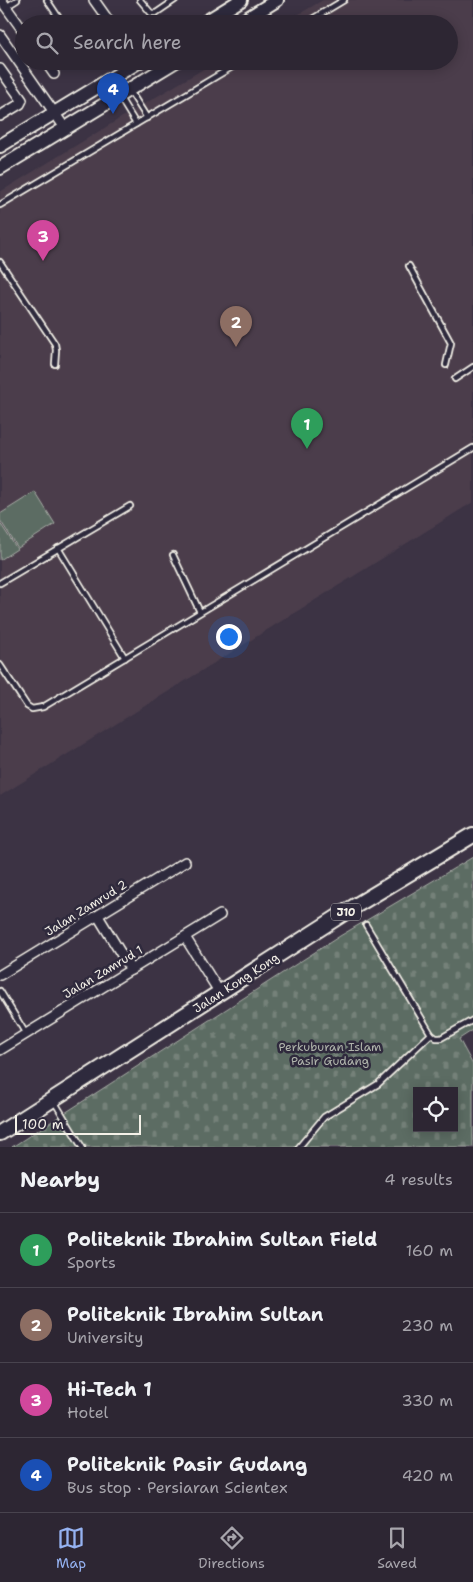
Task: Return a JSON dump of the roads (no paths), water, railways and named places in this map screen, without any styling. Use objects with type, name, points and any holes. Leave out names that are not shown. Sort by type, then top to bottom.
[{"type":"main road","points":[[217,15],[241,0]]},
{"type":"main road","points":[[253,15],[277,0]]},
{"type":"main road","points":[[0,146],[125,70]]},
{"type":"main road","points":[[0,168],[161,70]]},
{"type":"main road","name":"Jalan Kong Kong","points":[[0,1134],[355,906],[473,834]]},
{"type":"street","points":[[94,0],[105,15]]},
{"type":"street","points":[[4,4],[15,19]]},
{"type":"street","points":[[0,35],[15,56]]},
{"type":"street","points":[[0,69],[22,100],[20,104],[0,116]]},
{"type":"street","points":[[25,70],[65,128]]},
{"type":"street","points":[[51,70],[54,74]]},
{"type":"street","name":"Jalan Zamrud 2","points":[[0,975],[184,862]]},
{"type":"street","points":[[98,916],[131,970]]},
{"type":"street","name":"Jalan Zamrud 1","points":[[0,1050],[220,916]]},
{"type":"street","points":[[185,937],[220,993]]},
{"type":"lane","points":[[4,4],[17,0]]},
{"type":"lane","points":[[47,0],[57,15]]},
{"type":"lane","points":[[140,0],[151,13],[156,13],[175,0]]},
{"type":"lane","points":[[319,15],[344,0]]},
{"type":"lane","points":[[0,205],[227,70]]},
{"type":"lane","points":[[124,93],[147,118]]},
{"type":"lane","points":[[124,93],[136,124]]},
{"type":"lane","points":[[0,262],[55,344],[55,364]]},
{"type":"lane","points":[[408,266],[452,343],[446,365]]},
{"type":"lane","points":[[454,378],[473,367]]},
{"type":"lane","points":[[0,665],[27,706],[32,709],[38,709],[473,448]]},
{"type":"lane","points":[[0,583],[130,506]]},
{"type":"lane","points":[[58,548],[125,658]]},
{"type":"lane","points":[[173,555],[200,612]]},
{"type":"lane","points":[[366,924],[431,1034],[436,1038],[441,1038],[473,1020]]},
{"type":"lane","points":[[0,991],[26,1034]]},
{"type":"lane","points":[[299,1147],[324,1117],[378,1084],[431,1034]]},
{"type":"lane","points":[[53,1100],[82,1147]]},
{"type":"place","name":"Politeknik Pasir Gudang","points":[[113,114]]},
{"type":"place","name":"Hi-Tech 1","points":[[43,261]]},
{"type":"place","name":"Politeknik Ibrahim Sultan","points":[[236,347]]},
{"type":"place","name":"Politeknik Ibrahim Sultan Field","points":[[307,449]]},
{"type":"park label","name":"Perkuburan Islam Pasir Gudang","points":[[330,1054]]}]
